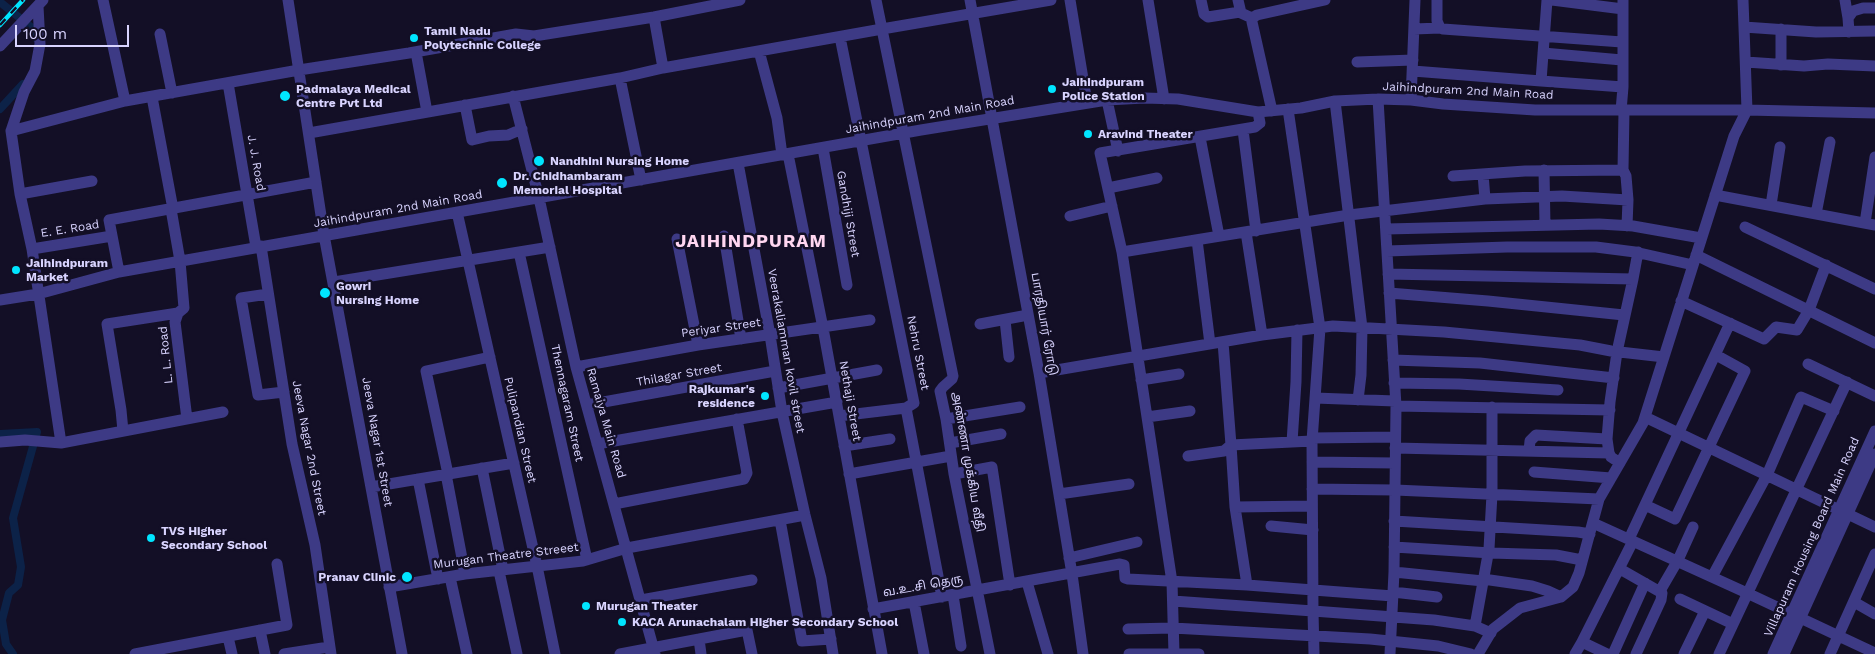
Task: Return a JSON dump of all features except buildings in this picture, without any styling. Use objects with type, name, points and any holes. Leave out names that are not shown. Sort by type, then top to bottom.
[{"type":"street","points":[[103,0],[125,101]]},
{"type":"street","name":"Jeeva Nagar 1st Street","points":[[288,0],[324,235],[402,654]]},
{"type":"street","points":[[12,131],[125,101],[152,96],[516,34],[534,36],[654,17],[740,0]]},
{"type":"street","points":[[876,0],[904,134]]},
{"type":"street","name":"பாரதியார் ரோடு","points":[[970,0],[1039,373],[1072,574],[1082,654]]},
{"type":"street","points":[[1070,0],[1087,103]]},
{"type":"street","points":[[1148,0],[1164,98]]},
{"type":"street","points":[[1201,0],[1204,14],[1208,17],[1239,6],[1243,15],[1252,18],[1301,2],[1325,0]]},
{"type":"street","points":[[1411,100],[1416,0]]},
{"type":"street","points":[[1438,0],[1437,21],[1440,28]]},
{"type":"street","points":[[1541,81],[1547,0]]},
{"type":"street","points":[[1552,0],[1623,5],[1622,110],[1624,170],[1634,226]]},
{"type":"street","points":[[1172,601],[1434,620],[1484,630],[1492,629],[1520,608],[1573,587],[1576,559],[1602,477],[1620,463],[1645,417],[1734,136],[1747,110],[1744,0]]},
{"type":"street","points":[[1845,0],[1849,32]]},
{"type":"street","points":[[309,133],[620,78],[663,68],[882,28],[1043,1]]},
{"type":"street","points":[[0,46],[41,3]]},
{"type":"street","points":[[41,3],[40,44],[35,71],[24,92],[12,131],[20,194],[32,249],[61,443]]},
{"type":"street","points":[[1848,18],[1850,14],[1858,9],[1875,8]]},
{"type":"street","points":[[654,17],[663,68]]},
{"type":"street","points":[[1252,18],[1272,112]]},
{"type":"street","points":[[1744,27],[1816,32],[1875,30]]},
{"type":"street","points":[[1414,29],[1440,28],[1622,42]]},
{"type":"street","points":[[1781,29],[1781,64]]},
{"type":"street","points":[[160,34],[172,93]]},
{"type":"street","points":[[840,37],[862,140]]},
{"type":"street","name":"Nethaji Street","points":[[759,51],[777,118],[823,328],[882,654]]},
{"type":"street","points":[[416,52],[427,112]]},
{"type":"street","points":[[1543,53],[1622,60]]},
{"type":"street","points":[[1357,62],[1413,66],[1541,81],[1623,87]]},
{"type":"street","points":[[1746,62],[1875,66]]},
{"type":"street","points":[[620,78],[641,180]]},
{"type":"street","name":"J. J. Road","points":[[228,83],[259,247]]},
{"type":"street","points":[[152,96],[180,261]]},
{"type":"street","name":"Ramaiya Main Road","points":[[513,96],[539,198],[576,367],[654,651]]},
{"type":"street","name":"Jaihindpuram 2nd Main Road","points":[[0,300],[38,294],[119,272],[862,140],[1107,100],[1178,98],[1258,112],[1288,110],[1335,102],[1378,99],[1535,110],[1747,110],[1875,113]]},
{"type":"street","points":[[1378,99],[1396,403],[1394,572],[1390,648]]},
{"type":"street","points":[[1107,100],[1118,150]]},
{"type":"street","points":[[1335,102],[1362,328],[1361,375],[1358,400]]},
{"type":"street","points":[[465,105],[472,140],[508,135],[522,129]]},
{"type":"street","points":[[1288,110],[1320,328],[1312,440],[1314,654]]},
{"type":"street","points":[[1174,654],[1172,582],[1122,252],[1100,153],[1242,130],[1259,125],[1258,112]]},
{"type":"street","points":[[1242,130],[1262,335]]},
{"type":"street","name":"அண்ணா முக்கிய வீதி","points":[[904,134],[953,376],[952,380],[940,392],[954,474],[990,654]]},
{"type":"street","points":[[1200,137],[1219,236]]},
{"type":"street","name":"Nehru Street","points":[[862,140],[914,403],[906,408],[947,596],[961,646]]},
{"type":"street","points":[[1816,214],[1830,142]]},
{"type":"street","points":[[1771,205],[1780,147]]},
{"type":"street","name":"Gandhiji Street","points":[[823,148],[847,284]]},
{"type":"street","points":[[1715,195],[1870,224],[1875,157]]},
{"type":"street","name":"Veerakaliamman kovil street","points":[[738,163],[770,335],[782,412],[804,515],[821,578],[834,654]]},
{"type":"street","points":[[1453,176],[1544,170],[1624,170]]},
{"type":"street","points":[[1544,170],[1545,225]]},
{"type":"street","points":[[1483,174],[1485,200]]},
{"type":"street","points":[[1108,188],[1157,178]]},
{"type":"street","points":[[20,194],[92,180]]},
{"type":"street","points":[[119,272],[109,220],[316,182]]},
{"type":"street","points":[[1122,252],[1385,210],[1485,200],[1545,197],[1628,200]]},
{"type":"street","points":[[1070,216],[1112,206]]},
{"type":"street","name":"Pulipandian Street","points":[[457,212],[555,654]]},
{"type":"street","points":[[1386,229],[1545,225],[1634,226],[1701,238]]},
{"type":"street","points":[[1745,227],[1875,289]]},
{"type":"street","name":"E. E. Road","points":[[32,249],[112,236]]},
{"type":"street","points":[[724,236],[742,339]]},
{"type":"street","points":[[677,239],[698,345]]},
{"type":"street","points":[[1197,240],[1210,344]]},
{"type":"street","name":"Jeeva Nagar 2nd Street","points":[[259,247],[292,444],[315,545],[330,650]]},
{"type":"street","points":[[334,282],[550,247]]},
{"type":"street","points":[[1387,251],[1507,247],[1596,247],[1694,260],[1809,310],[1875,343]]},
{"type":"street","name":"Thennagaram Street","points":[[519,252],[588,560]]},
{"type":"street","points":[[1604,453],[1614,352],[1635,252]]},
{"type":"street","name":"L. L. Road","points":[[180,261],[184,308],[178,313],[175,322],[187,419]]},
{"type":"street","points":[[1681,301],[1764,339],[1776,327],[1797,330],[1809,310],[1826,265]]},
{"type":"street","points":[[1388,274],[1629,279]]},
{"type":"street","points":[[1389,293],[1622,315]]},
{"type":"street","points":[[268,294],[241,298],[258,396],[284,392]]},
{"type":"street","points":[[123,431],[107,324],[178,313]]},
{"type":"street","points":[[980,324],[1028,315]]},
{"type":"street","name":"Periyar Street","points":[[576,367],[698,345],[870,320]]},
{"type":"street","points":[[1005,320],[1009,357]]},
{"type":"street","points":[[1575,654],[1620,569],[1645,505],[1730,323]]},
{"type":"street","points":[[1039,373],[1137,355],[1262,335],[1320,328],[1444,332],[1580,345],[1614,352],[1664,357]]},
{"type":"street","points":[[1292,442],[1297,330]]},
{"type":"street","points":[[1223,342],[1235,507],[1247,585]]},
{"type":"street","points":[[1645,505],[1675,519],[1745,371],[1716,355]]},
{"type":"street","points":[[465,574],[426,371],[490,357]]},
{"type":"street","points":[[1393,360],[1480,362],[1610,378]]},
{"type":"street","points":[[1808,364],[1875,396]]},
{"type":"street","points":[[778,388],[877,370]]},
{"type":"street","name":"Thilagar Street","points":[[587,406],[775,371]]},
{"type":"street","points":[[1141,380],[1179,374]]},
{"type":"street","points":[[1719,654],[1847,382]]},
{"type":"street","points":[[1394,383],[1459,384],[1558,390]]},
{"type":"street","points":[[1712,577],[1767,475],[1801,397],[1834,411]]},
{"type":"street","points":[[1315,398],[1492,407],[1607,410]]},
{"type":"street","points":[[598,444],[837,402]]},
{"type":"street","points":[[946,419],[1020,407]]},
{"type":"street","points":[[1478,654],[1484,630],[1483,580],[1488,552],[1492,494],[1492,407]]},
{"type":"street","points":[[839,416],[906,408]]},
{"type":"street","points":[[1147,417],[1190,411]]},
{"type":"street","points":[[0,442],[25,440],[61,443],[223,412]]},
{"type":"street","points":[[1645,417],[1875,528]]},
{"type":"street","points":[[614,504],[744,479],[747,473],[737,420]]},
{"type":"street","name":"Villapuram Housing Board Main Road","points":[[1774,654],[1796,616],[1843,513],[1875,431]]},
{"type":"street","points":[[950,443],[1001,434]]},
{"type":"street","points":[[1529,451],[1530,441],[1536,435],[1605,439]]},
{"type":"street","points":[[844,446],[890,439]]},
{"type":"street","points":[[1188,456],[1224,451],[1231,445],[1312,440],[1395,442],[1492,450],[1604,453],[1620,463]]},
{"type":"street","name":"Villapuram Housing Board Main Road","points":[[1843,513],[1875,454]]},
{"type":"street","points":[[849,474],[951,456]]},
{"type":"street","points":[[1312,462],[1395,463]]},
{"type":"street","points":[[371,487],[514,463]]},
{"type":"street","points":[[954,474],[992,467],[1010,585]]},
{"type":"street","points":[[482,468],[518,654]]},
{"type":"street","points":[[1534,472],[1602,477]]},
{"type":"street","points":[[418,479],[438,579]]},
{"type":"street","points":[[1059,494],[1129,484]]},
{"type":"street","points":[[1312,489],[1395,490],[1594,499]]},
{"type":"street","points":[[1235,507],[1312,506]]},
{"type":"street","name":"Murugan Theatre Streeet","points":[[389,587],[465,574],[588,560],[626,548],[804,515]]},
{"type":"street","points":[[780,520],[802,641],[831,639]]},
{"type":"street","points":[[1394,521],[1586,530],[1631,540],[1875,653]]},
{"type":"street","points":[[1271,526],[1312,530]]},
{"type":"street","points":[[1660,591],[1693,527]]},
{"type":"street","points":[[1069,558],[1137,542]]},
{"type":"street","points":[[1394,547],[1556,555],[1576,559]]},
{"type":"street","points":[[1830,654],[1875,554]]},
{"type":"street","points":[[135,654],[287,625],[277,564]]},
{"type":"street","name":"வ.உ.சி தெரு","points":[[873,609],[1123,564],[1126,579],[1172,582]]},
{"type":"street","points":[[1620,569],[1662,593],[1661,600],[1636,654]]},
{"type":"street","points":[[1394,572],[1532,586],[1554,593]]},
{"type":"street","points":[[450,577],[467,654]]},
{"type":"street","points":[[641,600],[752,580]]},
{"type":"street","points":[[1027,582],[1048,654]]},
{"type":"street","points":[[1172,582],[1437,597]]},
{"type":"street","points":[[1613,654],[1645,582]]},
{"type":"street","points":[[1680,599],[1733,624]]},
{"type":"street","points":[[914,602],[924,654]]},
{"type":"street","points":[[1854,602],[1875,614]]},
{"type":"street","points":[[1684,654],[1705,611]]},
{"type":"street","name":"Villapuram Housing Board Main Road","points":[[1784,654],[1796,616]]},
{"type":"street","points":[[1128,629],[1173,628],[1314,636],[1390,648],[1438,646],[1469,653]]},
{"type":"street","points":[[260,630],[265,654]]},
{"type":"street","points":[[620,654],[654,651],[698,639],[747,630],[752,654]]},
{"type":"street","points":[[228,637],[232,654]]},
{"type":"street","points":[[698,639],[701,654]]},
{"type":"street","points":[[1582,642],[1607,654]]},
{"type":"street","points":[[284,654],[330,650]]},
{"type":"street","points":[[1129,654],[1198,654]]},
{"type":"waterway","points":[[0,2],[36,31],[36,38]]},
{"type":"waterway","points":[[0,109],[23,84]]},
{"type":"waterway","points":[[0,434],[37,432],[13,518],[21,567],[18,585],[9,593],[2,620],[6,644],[13,654]]},
{"type":"railway","points":[[0,25],[23,0]]},
{"type":"place","name":"Tamil Nadu Polytechnic College","points":[[414,38]]},
{"type":"place","name":"Jaihindpuram Police Station","points":[[1052,89]]},
{"type":"place","name":"Padmalaya Medical Centre Pvt Ltd","points":[[285,96]]},
{"type":"place","name":"Aravind Theater","points":[[1088,134]]},
{"type":"place","name":"Nandhini Nursing Home","points":[[539,161]]},
{"type":"place","name":"Dr. Chidhambaram Memorial Hospital","points":[[502,183]]},
{"type":"place","name":"Jaihindpuram Market","points":[[16,270]]},
{"type":"place","name":"Gowri Nursing Home","points":[[325,293]]},
{"type":"place","name":"Rajkumar's residence","points":[[765,396]]},
{"type":"place","name":"TVS Higher Secondary School","points":[[151,538]]},
{"type":"place","name":"Pranav Clinic","points":[[407,577]]},
{"type":"place","name":"Murugan Theater","points":[[586,606]]},
{"type":"place","name":"KACA Arunachalam Higher Secondary School","points":[[622,622]]},
{"type":"district","name":"JAIHINDPURAM","points":[[751,242]]}]
